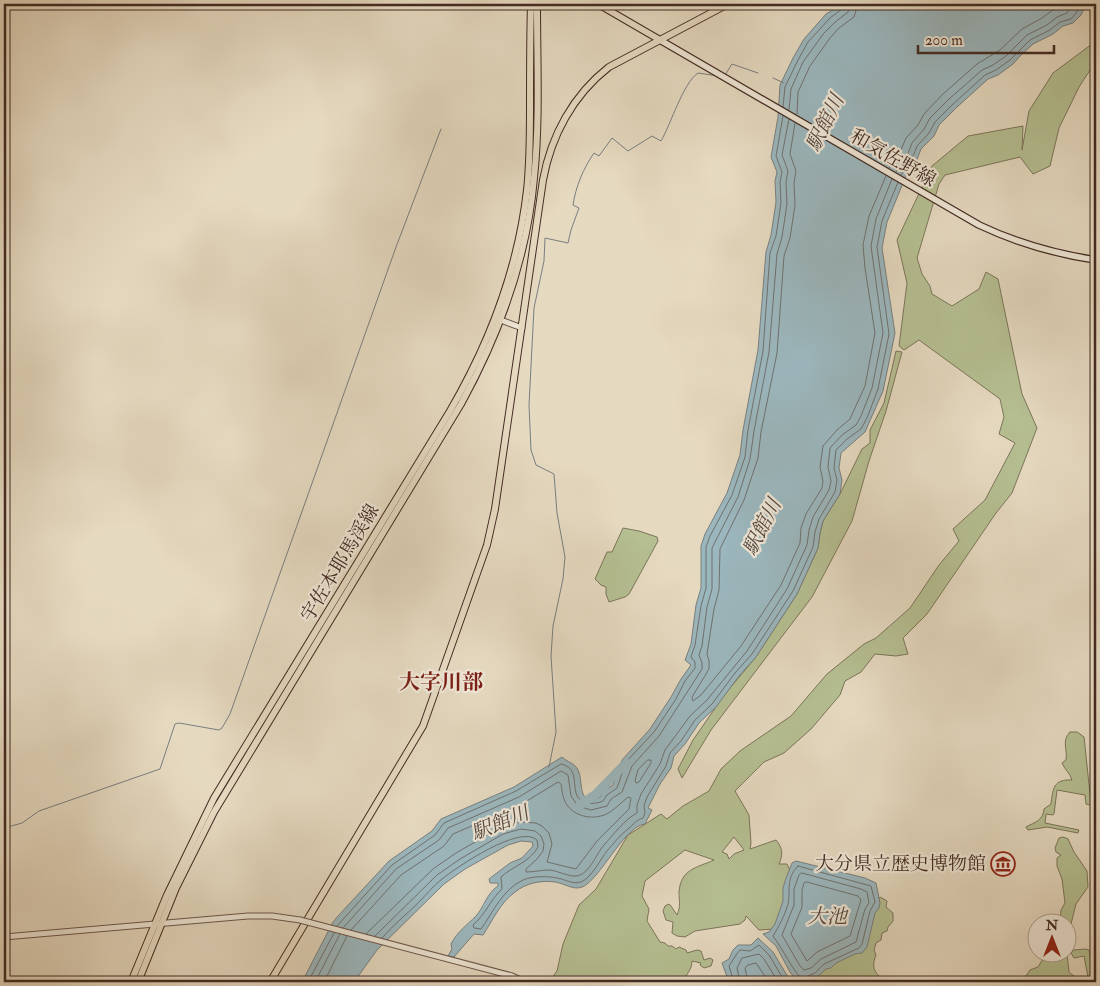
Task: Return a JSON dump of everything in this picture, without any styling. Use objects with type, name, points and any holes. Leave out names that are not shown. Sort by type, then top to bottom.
[{"type":"main road","name":"宇佐本耶馬渓線","points":[[131,982],[214,812],[461,404],[483,362],[498,319],[512,289],[524,244],[533,190],[531,4]]},
{"type":"main road","name":"宇佐本耶馬渓線","points":[[533,146],[537,4]]},
{"type":"main road","points":[[598,4],[660,40]]},
{"type":"main road","points":[[270,982],[411,747],[429,712],[490,534],[543,180],[550,151],[565,118],[576,101],[594,81],[614,64],[728,4]]},
{"type":"main road","name":"和気佐野線","points":[[660,40],[962,215],[1002,236],[1049,251],[1096,260]]},
{"type":"main road","points":[[533,146],[550,151]]},
{"type":"main road","points":[[1096,678],[1094,721],[1094,951],[1096,979]]},
{"type":"main road","name":"宇佐本耶馬渓線","points":[[138,982],[158,924]]},
{"type":"street","points":[[498,319],[522,328]]},
{"type":"street","points":[[4,937],[258,916],[279,916],[512,976],[524,982]]},
{"type":"green space","points":[[1096,41],[1096,61],[1079,87],[1059,128],[1050,166],[1033,174],[1020,157],[945,175],[939,184],[917,258],[922,274],[930,286],[932,294],[952,306],[979,289],[986,272],[998,279],[1022,394],[1037,428],[1012,493],[996,513],[927,614],[903,638],[908,654],[896,656],[875,654],[861,672],[845,681],[840,695],[811,729],[784,753],[764,762],[735,791],[749,815],[750,849],[776,840],[782,852],[779,864],[787,864],[792,874],[775,929],[759,930],[746,916],[745,920],[740,924],[695,931],[685,937],[672,933],[673,922],[666,920],[663,911],[665,906],[669,904],[677,915],[680,884],[683,878],[690,870],[714,860],[685,850],[645,881],[642,896],[649,909],[647,921],[660,942],[676,949],[679,947],[686,950],[687,953],[697,950],[701,951],[704,960],[710,958],[713,960],[711,966],[704,968],[700,965],[701,963],[692,961],[684,982],[549,982],[557,971],[563,944],[579,905],[596,889],[628,835],[661,814],[667,819],[683,806],[709,791],[721,769],[740,751],[791,716],[827,674],[864,644],[876,638],[910,608],[939,565],[959,541],[953,529],[985,500],[1015,443],[999,434],[1004,417],[1000,399],[919,340],[904,350],[899,346],[907,283],[897,240],[932,166],[968,136],[1023,126],[1022,150],[1029,111],[1053,73]],"holes":[[[734,837],[744,850],[734,854],[729,859],[727,854],[722,852]]]},
{"type":"green space","points":[[896,351],[902,352],[852,521],[812,597],[711,730],[682,778],[678,769],[693,740],[725,694],[756,657],[797,594],[818,548],[823,521],[840,494],[862,449],[870,443],[870,430],[884,403]]},
{"type":"green space","points":[[623,528],[657,537],[658,541],[629,594],[609,602],[606,587],[595,579],[607,552],[612,552]]},
{"type":"green space","points":[[1070,732],[1077,732],[1084,737],[1091,803],[1089,805],[1086,804],[1085,795],[1057,790],[1054,814],[1046,814],[1045,823],[1079,830],[1078,833],[1047,827],[1028,830],[1026,827],[1040,819],[1044,809],[1051,804],[1055,786],[1061,781],[1072,780],[1062,763],[1066,760],[1065,742]]},
{"type":"green space","points":[[1059,838],[1068,839],[1087,871],[1088,887],[1076,904],[1074,914],[1061,914],[1065,903],[1062,879],[1057,866],[1057,858],[1061,855],[1056,852],[1055,848]]},
{"type":"green space","points":[[880,897],[887,901],[886,907],[893,913],[893,921],[887,931],[882,933],[881,940],[876,943],[874,950],[876,955],[874,969],[879,976],[877,982],[802,982]]},
{"type":"green space","points":[[1078,950],[1089,950],[1092,982],[1089,982],[1084,956],[1078,957]]},
{"type":"green space","points":[[1040,964],[1068,964],[1069,972],[1075,977],[1074,982],[1022,982],[1030,970],[1038,967]]},
{"type":"water","points":[[843,4],[1086,4],[1081,15],[1073,23],[1063,26],[1053,34],[1033,44],[1013,64],[998,75],[988,79],[956,108],[939,125],[934,136],[921,149],[916,162],[908,171],[887,222],[882,248],[895,333],[883,391],[865,432],[841,453],[839,468],[842,480],[840,494],[823,521],[818,548],[797,594],[756,657],[716,707],[699,723],[685,744],[674,756],[671,768],[660,784],[648,808],[652,810],[645,824],[638,826],[623,840],[587,884],[583,887],[575,888],[544,881],[524,886],[505,901],[483,935],[474,934],[454,957],[448,956],[452,949],[451,944],[456,936],[476,916],[491,892],[498,886],[498,883],[490,883],[489,879],[510,863],[522,858],[533,846],[532,842],[521,841],[508,845],[465,869],[444,884],[377,950],[354,982],[302,982],[333,922],[338,916],[389,861],[432,831],[441,819],[514,787],[562,757],[577,768],[584,796],[587,799],[600,797],[603,791],[613,785],[622,760],[650,729],[691,665],[685,660],[691,644],[696,605],[701,588],[701,546],[705,534],[727,493],[740,455],[758,350],[766,252],[771,235],[776,202],[775,181],[777,172],[771,157],[778,117],[780,85],[804,39],[826,14]]},
{"type":"water","name":"大池","points":[[796,861],[865,878],[876,883],[880,903],[875,913],[867,947],[862,953],[855,954],[836,963],[815,979],[798,982],[790,972],[776,946],[763,934],[769,932],[775,924],[783,901],[785,881],[792,863]]},
{"type":"water","points":[[758,938],[773,952],[791,982],[729,982],[722,963],[729,959],[733,950],[738,945],[751,945]]},
{"type":"waterway","points":[[725,75],[732,64],[758,73]]},
{"type":"waterway","points":[[549,767],[556,732],[551,656],[553,626],[563,579],[565,557],[557,513],[554,474],[536,465],[531,450],[529,405],[534,308],[544,261],[545,238],[568,243],[579,208],[573,205],[578,184],[586,165],[594,153],[599,156],[612,138],[628,151],[652,136],[661,141],[682,94],[693,78],[698,73],[718,76]]},
{"type":"waterway","points":[[773,78],[784,83]]},
{"type":"waterway","points":[[4,828],[22,823],[39,811],[160,769],[175,724],[179,723],[219,730],[222,728],[230,714],[396,247],[441,129]]},
{"type":"waterway","points":[[4,472],[7,472],[8,482],[4,549]]},
{"type":"waterway","name":"駅館川","points":[[580,805],[596,794],[626,763]]},
{"type":"place","name":"大分県立歴史博物館","points":[[1003,864]]},
{"type":"district","name":"大字川部","points":[[441,682]]}]
